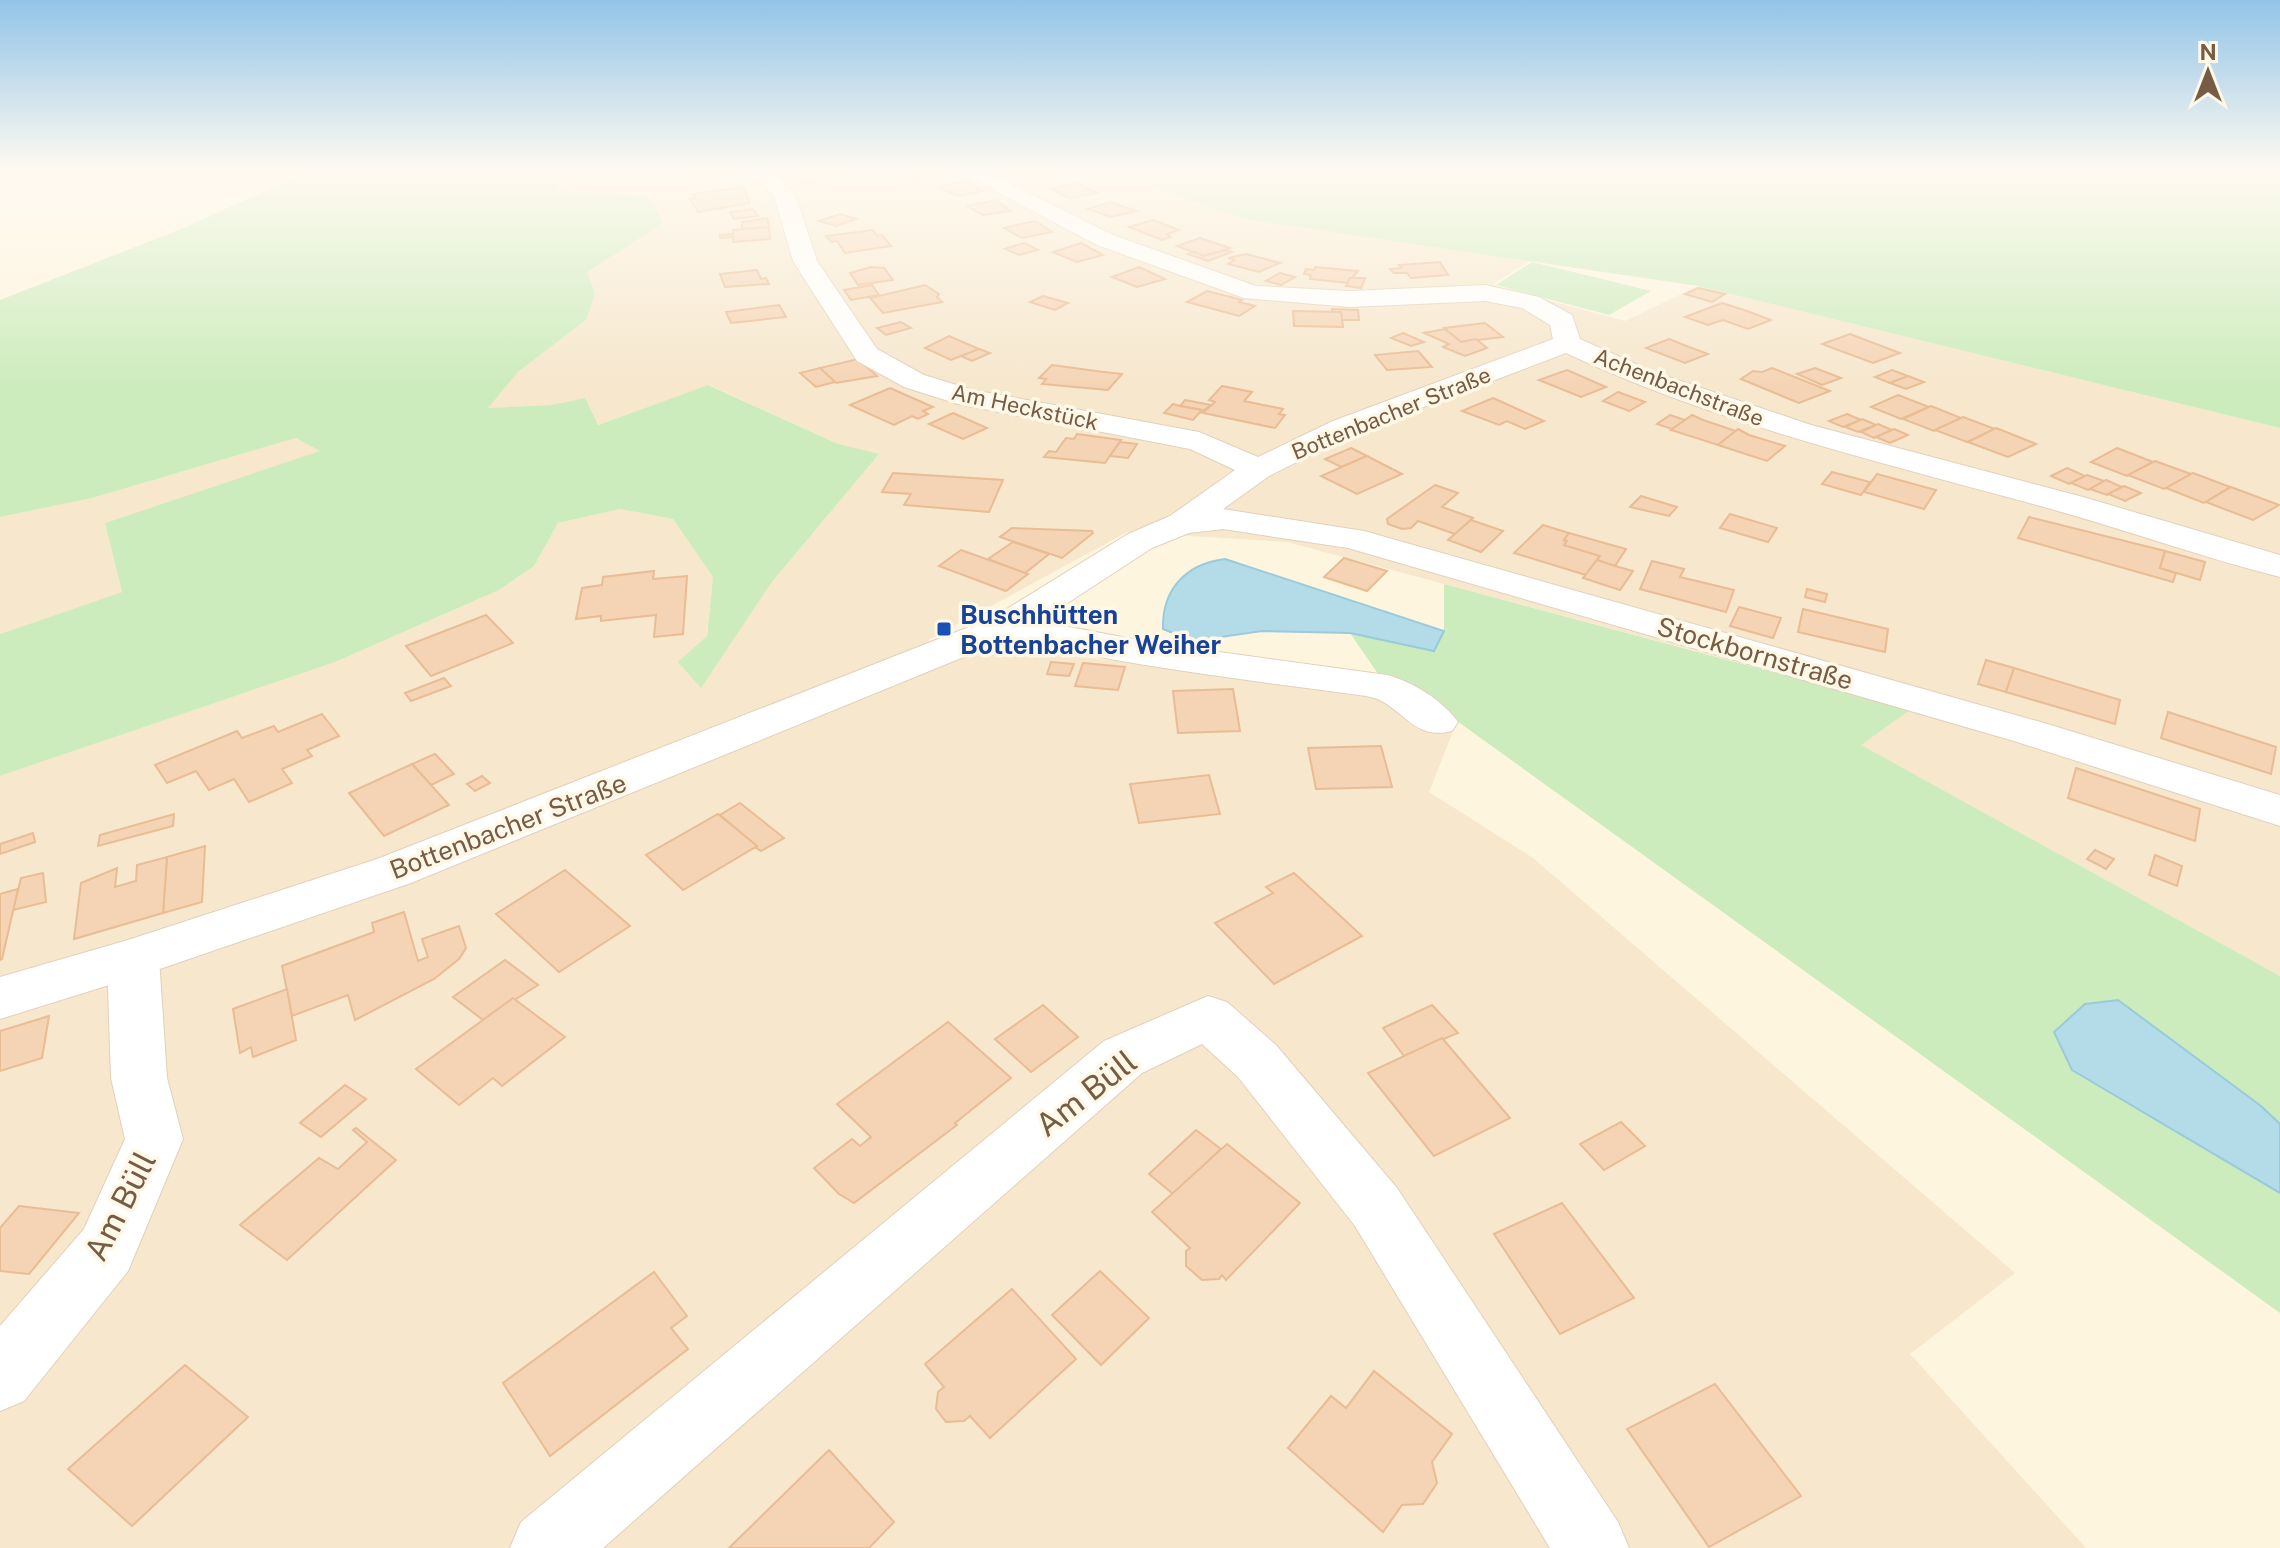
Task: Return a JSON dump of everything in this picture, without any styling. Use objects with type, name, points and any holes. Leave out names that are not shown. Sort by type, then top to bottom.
[{"type":"street","name":"Am Heckstück","points":[[799,242],[805,261],[867,355],[914,381],[968,398],[1199,441],[1258,469]]},
{"type":"street","name":"Achenbachstraße","points":[[1111,242],[1253,293],[1350,299],[1485,293],[1530,302],[1563,321],[1567,343],[1641,377],[1800,432],[2071,504],[2280,566]]},
{"type":"street","name":"Bottenbacher Straße","points":[[0,998],[133,958],[394,871],[1006,626],[1140,541],[1182,523],[1258,469],[1344,427],[1567,343]]},
{"type":"street","name":"Bottenbacher Straße","points":[[1182,523],[1223,519]]},
{"type":"street","name":"Stockbornstraße","points":[[1223,519],[1352,538],[2029,732],[2280,811]]},
{"type":"street","points":[[1006,626],[1154,655],[1387,687],[1437,722]]},
{"type":"street","name":"Am Büll","points":[[0,1377],[106,1250],[154,1139],[139,1078],[133,958]]},
{"type":"street","name":"Am Büll","points":[[547,1548],[1123,1057],[1208,1017],[1257,1061],[1376,1207],[1592,1548]]},
{"type":"shaded area","points":[[633,242],[1407,242],[1531,260],[1492,285],[1625,321],[1698,286],[2280,428],[2280,976],[1860,745],[1910,708],[1287,542],[1127,532],[927,641],[1337,684],[1457,721],[1429,792],[1533,858],[2015,1273],[1910,1354],[2086,1548],[0,1548],[0,776],[335,662],[499,590],[534,566],[558,523],[620,509],[673,519],[713,577],[701,687],[771,583],[878,455],[838,444],[709,385],[597,425],[585,398],[551,405],[487,408],[518,372],[586,320],[587,272]]},
{"type":"shaded area","points":[[296,438],[321,451],[105,523],[122,592],[0,634],[0,517],[92,498]]},
{"type":"green space","points":[[147,242],[633,242],[587,272],[595,293],[586,320],[518,372],[488,408],[551,405],[585,398],[598,425],[708,385],[838,444],[879,454],[771,583],[701,688],[678,662],[707,636],[713,577],[673,519],[620,509],[558,523],[534,566],[499,590],[335,662],[0,776],[0,634],[122,592],[105,523],[320,451],[296,438],[92,498],[0,517],[0,300]]},
{"type":"green space","points":[[1401,242],[2280,242],[2280,428],[1698,286]]},
{"type":"green space","points":[[1532,262],[1651,291],[1609,315],[1496,285]]},
{"type":"green space","points":[[1444,584],[1911,709],[1861,745],[2280,976],[2280,1124],[2261,1106],[2118,1001],[2072,1071],[2280,1193],[2280,1313],[1457,721],[1387,687],[1350,633],[1434,651],[1444,631]]},
{"type":"water","points":[[1225,559],[1444,631],[1434,651],[1350,633],[1262,631],[1193,641],[1163,629],[1167,602],[1179,581],[1198,567]]},
{"type":"water","points":[[2118,1000],[2261,1106],[2280,1124],[2280,1193],[2072,1070],[2054,1032],[2085,1004]]},
{"type":"building","points":[[838,242],[888,242],[891,246],[845,253]]},
{"type":"building","points":[[1188,242],[1213,242],[1230,248],[1204,256],[1177,246]]},
{"type":"building","points":[[1024,243],[1038,250],[1019,255],[1005,249]]},
{"type":"building","points":[[1081,243],[1103,255],[1077,262],[1053,252]]},
{"type":"building","points":[[1225,250],[1232,252],[1208,261],[1188,254],[1194,252],[1204,256]]},
{"type":"building","points":[[1246,254],[1280,263],[1259,272],[1228,264],[1235,260],[1228,258]]},
{"type":"building","points":[[1440,262],[1448,275],[1411,278],[1407,273],[1394,273],[1390,269],[1402,268],[1399,265]]},
{"type":"building","points":[[871,267],[884,268],[893,280],[858,285],[850,273]]},
{"type":"building","points":[[1139,267],[1165,279],[1137,287],[1112,277]]},
{"type":"building","points":[[1315,267],[1358,271],[1348,283],[1310,279],[1311,275],[1304,274],[1306,269],[1314,270]]},
{"type":"building","points":[[757,270],[761,279],[766,278],[769,284],[725,287],[720,274]]},
{"type":"building","points":[[1280,273],[1295,277],[1281,285],[1266,281]]},
{"type":"building","points":[[1350,278],[1365,278],[1361,288],[1346,286]]},
{"type":"building","points":[[872,285],[879,295],[851,300],[844,290]]},
{"type":"building","points":[[925,285],[939,294],[937,297],[942,302],[883,313],[870,298]]},
{"type":"building","points":[[1698,288],[1725,294],[1712,302],[1685,294]]},
{"type":"building","points":[[1207,291],[1255,306],[1239,316],[1187,302]]},
{"type":"building","points":[[1043,296],[1068,303],[1055,310],[1030,302]]},
{"type":"building","points":[[1722,303],[1771,320],[1748,329],[1723,320],[1708,325],[1685,317]]},
{"type":"building","points":[[779,305],[786,317],[731,323],[726,312]]},
{"type":"building","points":[[1332,309],[1358,310],[1359,320],[1342,320],[1341,312],[1332,312]]},
{"type":"building","points":[[1293,311],[1341,312],[1343,327],[1294,326]]},
{"type":"building","points":[[901,322],[911,328],[886,335],[877,328]]},
{"type":"building","points":[[1485,323],[1503,337],[1461,342],[1444,328]]},
{"type":"building","points":[[1445,329],[1461,342],[1476,339],[1487,348],[1465,356],[1443,347],[1449,344],[1424,333]]},
{"type":"building","points":[[1403,333],[1424,342],[1411,346],[1391,338]]},
{"type":"building","points":[[1850,334],[1900,353],[1873,363],[1822,344]]},
{"type":"building","points":[[949,336],[979,349],[951,360],[925,348]]},
{"type":"building","points":[[1669,339],[1708,354],[1685,363],[1646,348]]},
{"type":"building","points":[[979,349],[990,353],[972,361],[961,356]]},
{"type":"building","points":[[1418,351],[1432,367],[1387,370],[1375,355]]},
{"type":"building","points":[[858,359],[877,376],[836,383],[820,368]]},
{"type":"building","points":[[1052,365],[1122,374],[1108,390],[1042,384],[1046,379],[1039,378]]},
{"type":"building","points":[[820,368],[835,382],[816,387],[800,373]]},
{"type":"building","points":[[1772,368],[1830,391],[1799,403],[1741,379],[1753,371]]},
{"type":"building","points":[[1815,368],[1841,378],[1822,385],[1797,374]]},
{"type":"building","points":[[1567,370],[1606,387],[1581,397],[1539,380]]},
{"type":"building","points":[[1892,370],[1908,376],[1890,383],[1875,377]]},
{"type":"building","points":[[1908,376],[1924,382],[1906,389],[1890,383]]},
{"type":"building","points":[[1222,386],[1252,392],[1244,401],[1283,409],[1279,414],[1285,415],[1275,428],[1203,413],[1215,402],[1209,400]]},
{"type":"building","points":[[890,388],[933,407],[923,411],[928,414],[918,419],[912,416],[894,425],[850,405]]},
{"type":"building","points":[[1618,392],[1645,402],[1629,411],[1603,401]]},
{"type":"building","points":[[1898,395],[1929,407],[1901,419],[1871,407]]},
{"type":"building","points":[[1493,398],[1544,421],[1525,429],[1507,421],[1499,425],[1462,411]]},
{"type":"building","points":[[1185,400],[1211,405],[1200,413],[1202,410],[1180,406]]},
{"type":"building","points":[[1173,404],[1202,410],[1193,420],[1164,413]]},
{"type":"building","points":[[1931,406],[1961,418],[1934,431],[1903,419]]},
{"type":"building","points":[[953,413],[987,428],[963,439],[929,424]]},
{"type":"building","points":[[1847,414],[1861,420],[1843,427],[1829,421]]},
{"type":"building","points":[[1670,415],[1685,420],[1672,429],[1657,424]]},
{"type":"building","points":[[1692,415],[1736,431],[1718,445],[1671,430]]},
{"type":"building","points":[[1963,417],[1995,429],[1967,442],[1935,430]]},
{"type":"building","points":[[1862,419],[1876,425],[1858,432],[1845,427]]},
{"type":"building","points":[[1878,424],[1892,430],[1874,438],[1861,432]]},
{"type":"building","points":[[1996,428],[2036,444],[2008,457],[1968,442]]},
{"type":"building","points":[[1738,429],[1785,446],[1767,461],[1718,445]]},
{"type":"building","points":[[1894,429],[1908,435],[1890,443],[1876,437]]},
{"type":"building","points":[[1077,434],[1121,440],[1105,463],[1044,457],[1049,451],[1056,452],[1066,438],[1074,439]]},
{"type":"building","points":[[1120,442],[1137,444],[1128,458],[1110,456]]},
{"type":"building","points":[[1351,448],[1367,456],[1341,467],[1325,459]]},
{"type":"building","points":[[2117,448],[2153,462],[2127,476],[2091,462]]},
{"type":"building","points":[[1367,456],[1402,474],[1357,494],[1321,476]]},
{"type":"building","points":[[2155,461],[2191,474],[2164,489],[2128,475]]},
{"type":"building","points":[[2067,468],[2085,476],[2069,484],[2051,476]]},
{"type":"building","points":[[1832,472],[1870,482],[1861,495],[1822,484]]},
{"type":"building","points":[[893,473],[1003,480],[989,512],[904,505],[911,494],[882,492]]},
{"type":"building","points":[[2193,473],[2230,487],[2204,503],[2166,488]]},
{"type":"building","points":[[1877,474],[1936,490],[1924,509],[1864,492]]},
{"type":"building","points":[[2087,475],[2104,481],[2088,490],[2071,483]]},
{"type":"building","points":[[2106,480],[2122,487],[2107,495],[2090,489]]},
{"type":"building","points":[[1435,485],[1458,493],[1442,507],[1473,518],[1455,534],[1418,521],[1411,528],[1402,529],[1388,524],[1387,519]]},
{"type":"building","points":[[2124,486],[2141,493],[2125,501],[2108,494]]},
{"type":"building","points":[[2231,487],[2279,505],[2253,520],[2206,502]]},
{"type":"building","points":[[1641,496],[1677,507],[1669,516],[1630,507]]},
{"type":"building","points":[[1730,514],[1777,528],[1768,542],[1720,528]]},
{"type":"building","points":[[2029,517],[2165,551],[2160,568],[2176,573],[2173,582],[2018,538]]},
{"type":"building","points":[[1471,520],[1503,531],[1481,552],[1448,540]]},
{"type":"building","points":[[1543,525],[1569,533],[1564,545],[1600,556],[1586,575],[1514,553]]},
{"type":"building","points":[[1012,528],[1093,533],[1062,558],[1000,537]]},
{"type":"building","points":[[1569,533],[1626,549],[1615,566],[1597,560],[1600,556],[1564,545]]},
{"type":"building","points":[[1013,542],[1049,554],[1025,573],[988,559]]},
{"type":"building","points":[[961,550],[1028,574],[1006,591],[939,566]]},
{"type":"building","points":[[2165,551],[2205,562],[2200,580],[2160,568]]},
{"type":"building","points":[[1344,558],[1387,571],[1367,591],[1324,577]]},
{"type":"building","points":[[1597,560],[1633,571],[1620,590],[1583,578]]},
{"type":"building","points":[[1652,561],[1684,569],[1680,577],[1734,590],[1726,612],[1640,589]]},
{"type":"building","points":[[654,571],[653,579],[687,576],[683,634],[654,637],[656,615],[601,621],[601,616],[576,619],[582,588],[602,585],[603,577]]},
{"type":"building","points":[[1807,589],[1827,594],[1825,602],[1805,597]]},
{"type":"building","points":[[1739,607],[1781,618],[1773,638],[1730,626]]},
{"type":"building","points":[[1803,609],[1888,629],[1885,652],[1798,632]]},
{"type":"building","points":[[486,615],[513,643],[431,676],[406,646]]},
{"type":"building","points":[[1986,660],[2014,668],[2006,692],[1978,684]]},
{"type":"building","points":[[1051,662],[1074,664],[1069,676],[1047,674]]},
{"type":"building","points":[[1083,663],[1125,667],[1118,690],[1075,686]]},
{"type":"building","points":[[2014,668],[2120,700],[2115,724],[2006,692]]},
{"type":"building","points":[[444,678],[451,686],[411,701],[405,693]]},
{"type":"building","points":[[1233,689],[1240,731],[1178,733],[1173,691]]},
{"type":"building","points":[[2168,712],[2276,747],[2271,774],[2161,738]]},
{"type":"building","points":[[322,714],[339,736],[307,750],[312,756],[282,769],[292,783],[249,802],[234,779],[209,790],[196,771],[167,783],[155,765],[237,731],[242,738],[274,726],[278,732]]},
{"type":"building","points":[[1381,746],[1392,787],[1316,789],[1308,748]]},
{"type":"building","points":[[435,754],[454,774],[431,785],[412,764]]},
{"type":"building","points":[[412,764],[449,805],[384,836],[349,793]]},
{"type":"building","points":[[2076,768],[2200,809],[2195,841],[2068,798]]},
{"type":"building","points":[[1209,775],[1220,814],[1139,823],[1130,784]]},
{"type":"building","points":[[482,776],[490,783],[475,791],[467,784]]},
{"type":"building","points":[[740,803],[784,838],[761,851],[755,847],[720,815]]},
{"type":"building","points":[[174,814],[173,826],[98,846],[100,835]]},
{"type":"building","points":[[718,814],[757,846],[683,890],[646,855]]},
{"type":"building","points":[[33,833],[35,842],[0,854],[0,844]]},
{"type":"building","points":[[205,846],[202,902],[163,913],[167,857]]},
{"type":"building","points":[[2095,850],[2114,859],[2106,869],[2087,859]]},
{"type":"building","points":[[2155,855],[2182,866],[2177,886],[2149,875]]},
{"type":"building","points":[[167,857],[163,913],[74,939],[81,883],[117,868],[115,887],[136,881],[137,865]]},
{"type":"building","points":[[565,870],[630,926],[559,972],[496,914]]},
{"type":"building","points":[[43,873],[46,902],[13,910],[21,878]]},
{"type":"building","points":[[1294,873],[1362,936],[1274,984],[1215,923],[1273,893],[1266,887]]},
{"type":"building","points":[[18,889],[2,959],[0,960],[0,894]]},
{"type":"building","points":[[404,912],[418,961],[428,957],[422,939],[459,926],[466,948],[459,959],[434,979],[355,1020],[348,995],[292,1016],[282,966],[374,932],[372,923]]},
{"type":"building","points":[[505,960],[538,985],[483,1020],[453,997]]},
{"type":"building","points":[[287,989],[296,1040],[253,1057],[251,1047],[240,1053],[233,1009]]},
{"type":"building","points":[[513,998],[565,1037],[502,1086],[493,1078],[459,1105],[416,1069]]},
{"type":"building","points":[[1043,1005],[1078,1037],[1031,1072],[995,1039]]},
{"type":"building","points":[[1432,1005],[1458,1033],[1404,1056],[1383,1028]]},
{"type":"building","points":[[49,1016],[42,1058],[0,1071],[0,1031]]},
{"type":"building","points":[[948,1022],[1011,1078],[955,1123],[957,1125],[854,1203],[839,1194],[814,1168],[852,1139],[860,1146],[871,1137],[837,1104]]},
{"type":"building","points":[[1442,1038],[1510,1118],[1434,1156],[1368,1073]]},
{"type":"building","points":[[345,1085],[366,1099],[321,1137],[300,1123]]},
{"type":"building","points":[[1621,1122],[1645,1146],[1604,1170],[1580,1144]]},
{"type":"building","points":[[356,1128],[396,1160],[287,1260],[240,1225],[319,1158],[338,1169],[367,1142],[353,1130]]},
{"type":"building","points":[[1196,1130],[1221,1149],[1173,1194],[1149,1174]]},
{"type":"building","points":[[1227,1144],[1300,1203],[1226,1280],[1222,1275],[1219,1279],[1202,1280],[1186,1266],[1186,1251],[1190,1248],[1152,1212]]},
{"type":"building","points":[[1562,1203],[1634,1298],[1560,1334],[1494,1234]]},
{"type":"building","points":[[19,1206],[79,1213],[29,1274],[0,1271],[0,1228]]},
{"type":"building","points":[[1100,1271],[1149,1318],[1101,1365],[1052,1315]]},
{"type":"building","points":[[654,1272],[687,1316],[671,1328],[688,1349],[550,1456],[503,1383]]},
{"type":"building","points":[[1012,1289],[1076,1359],[990,1438],[970,1416],[964,1421],[946,1422],[936,1409],[938,1392],[944,1387],[925,1364]]},
{"type":"building","points":[[185,1365],[248,1417],[132,1526],[68,1469]]},
{"type":"building","points":[[1374,1371],[1452,1434],[1432,1462],[1437,1483],[1423,1504],[1402,1505],[1383,1532],[1288,1448],[1331,1396],[1346,1408]]},
{"type":"building","points":[[1715,1384],[1801,1496],[1709,1547],[1627,1429]]},
{"type":"building","points":[[829,1450],[894,1522],[869,1548],[729,1548]]},
{"type":"place","name":"Buschhütten Bottenbacher Weiher","points":[[944,629]]}]
